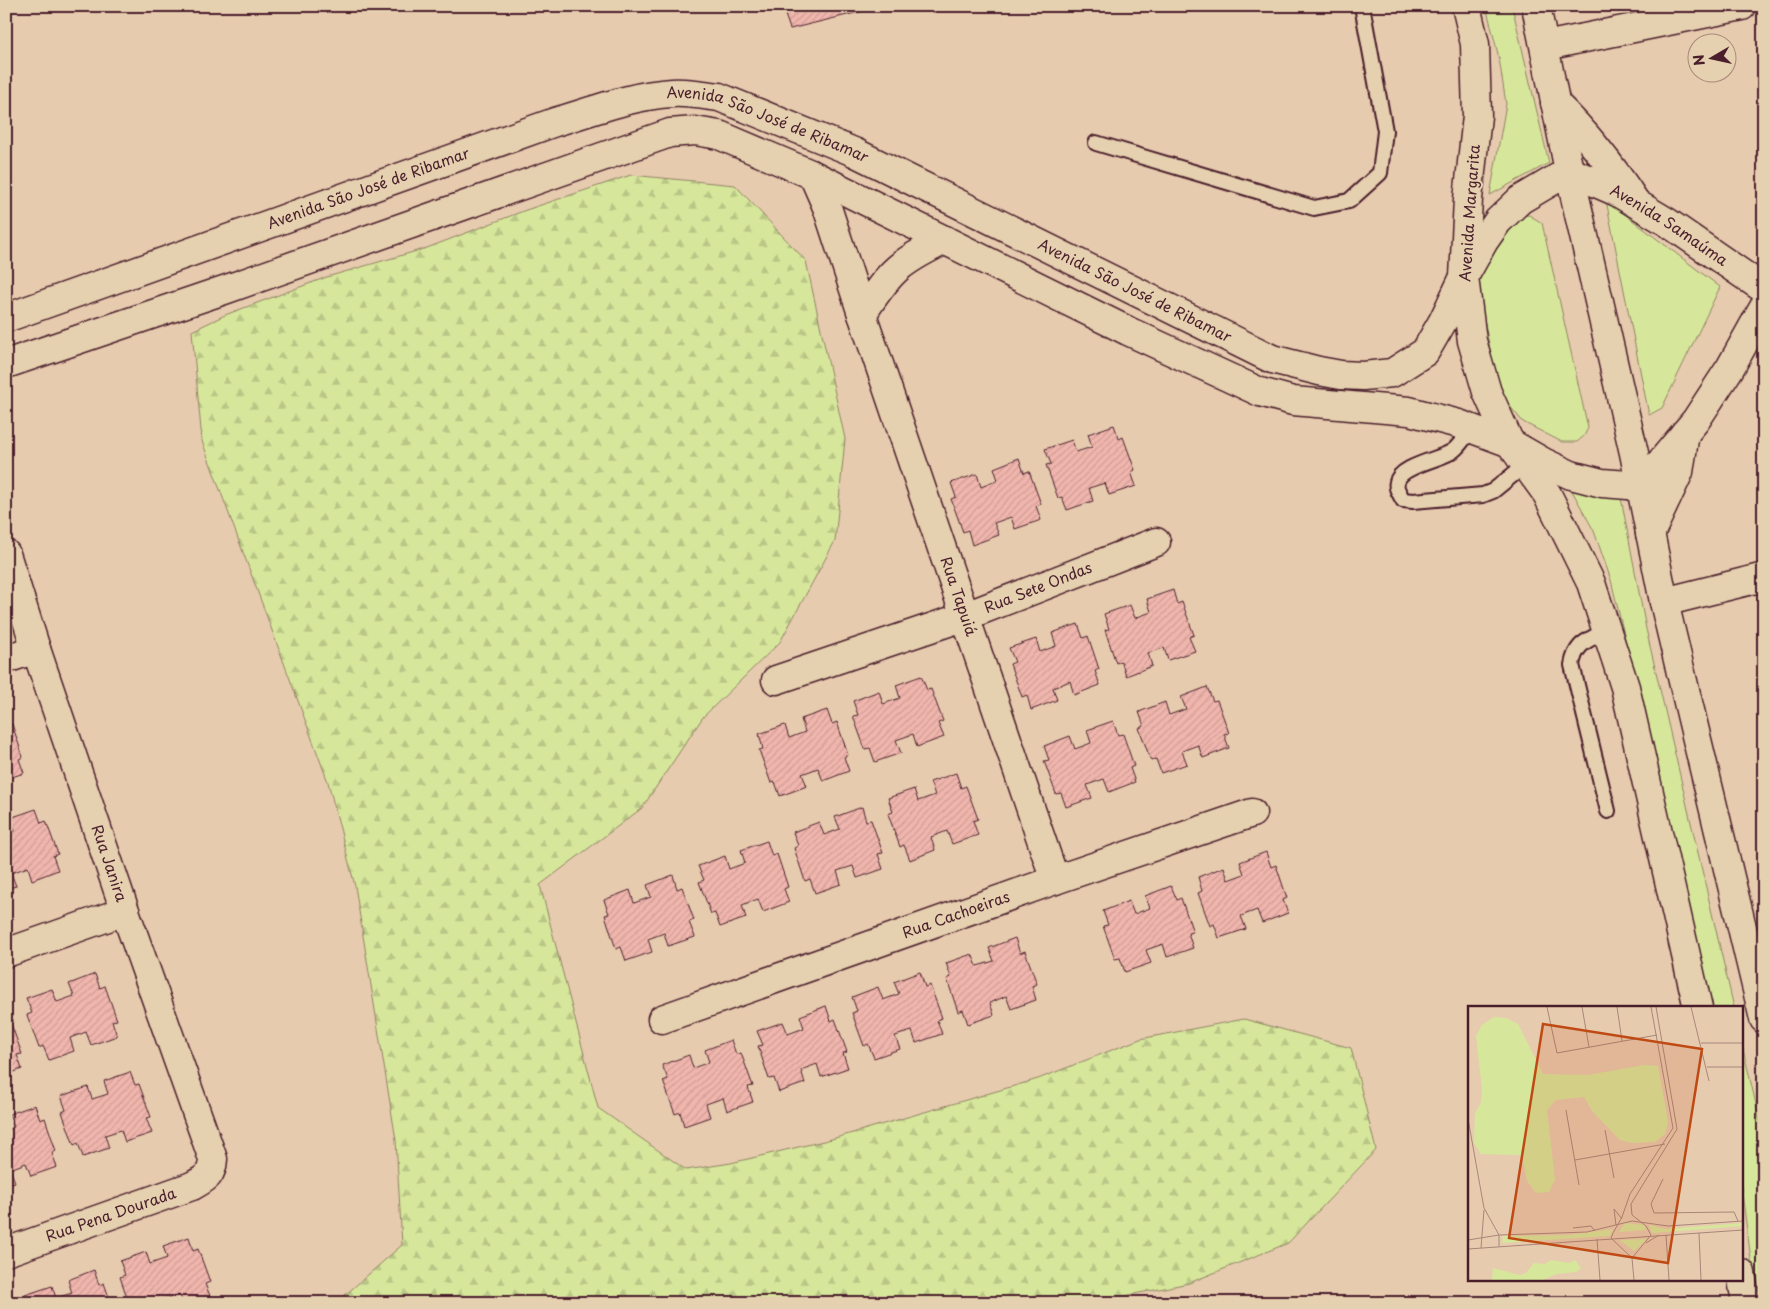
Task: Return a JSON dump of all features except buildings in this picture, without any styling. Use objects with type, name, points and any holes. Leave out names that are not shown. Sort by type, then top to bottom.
[{"type":"street","name":"Avenida Margarita","points":[[1466,6],[1475,44],[1477,116],[1468,199],[1464,277],[1472,341],[1488,392],[1517,454],[1547,494],[1587,574],[1607,630],[1627,695],[1698,1006]]},
{"type":"street","points":[[1536,6],[1569,170],[1634,453],[1664,602],[1764,1020]]},
{"type":"street","points":[[1545,46],[1742,6]]},
{"type":"street","name":"Avenida São José de Ribamar","points":[[6,318],[556,122],[627,100],[673,93],[718,97],[854,152],[1272,359],[1348,375],[1392,374],[1425,352],[1484,241],[1498,221],[1520,200],[1569,170]]},
{"type":"street","points":[[1555,103],[1585,133],[1614,168],[1636,203]]},
{"type":"street","name":"Avenida São José de Ribamar","points":[[6,364],[670,133],[695,131],[719,135],[813,175],[1128,332],[1260,392],[1293,401],[1408,411],[1472,428],[1517,454],[1543,462],[1572,475],[1602,483],[1641,486]]},
{"type":"street","name":"Avenida Samaúma","points":[[1569,170],[1636,203],[1667,222],[1764,289]]},
{"type":"street","name":"Rua Tapuiá","points":[[813,175],[828,207],[862,314],[1055,880]]},
{"type":"street","points":[[894,215],[911,180]]},
{"type":"street","points":[[862,314],[883,283],[898,268],[916,255],[945,240]]},
{"type":"street","points":[[1641,486],[1685,433],[1730,368],[1764,307]]},
{"type":"street","points":[[1293,401],[1303,367]]},
{"type":"street","points":[[1650,534],[1679,472],[1685,433]]},
{"type":"street","name":"Rua Sete Ondas","points":[[776,680],[966,616],[1156,542]]},
{"type":"street","name":"Rua Janira","points":[[6,554],[36,649],[125,911],[210,1149],[213,1160],[212,1171]]},
{"type":"street","points":[[1664,602],[1764,577]]},
{"type":"street","points":[[6,659],[36,649]]},
{"type":"street","name":"Rua Cachoeiras","points":[[662,1019],[1055,880],[1252,813]]},
{"type":"street","points":[[6,953],[125,911]]},
{"type":"street","name":"Rua Pena Dourada","points":[[6,1252],[192,1186],[205,1179],[212,1171]]},
{"type":"street","points":[[1742,1279],[1746,1303]]},
{"type":"lane","points":[[1096,143],[1314,208],[1349,201],[1380,173],[1385,131],[1362,6]]},
{"type":"lane","points":[[1472,428],[1454,451],[1424,461],[1400,475],[1396,482],[1397,490],[1403,500],[1413,501],[1483,495],[1493,490],[1517,454]]},
{"type":"lane","points":[[1607,630],[1582,644],[1574,653],[1572,664],[1608,811]]},
{"type":"green space","points":[[1486,6],[1512,6],[1549,163],[1490,195],[1506,104],[1499,58]]},
{"type":"green space","points":[[631,175],[735,185],[806,261],[845,439],[835,541],[780,642],[703,717],[642,808],[540,885],[598,1108],[686,1170],[731,1163],[832,1139],[1038,1079],[1140,1039],[1244,1019],[1351,1048],[1376,1150],[1288,1243],[1189,1283],[1124,1296],[1108,1303],[336,1303],[402,1245],[396,1140],[355,886],[328,782],[202,441],[192,331],[225,315],[327,277],[427,248],[526,210]]},
{"type":"green space","points":[[1606,200],[1720,287],[1662,408],[1649,415]]},
{"type":"green space","points":[[1529,215],[1542,223],[1588,428],[1584,436],[1577,442],[1562,442],[1523,422],[1499,393],[1476,280],[1509,218]]},
{"type":"green space","points":[[1569,485],[1621,498],[1646,629],[1734,1006],[1710,1006],[1671,830],[1611,580],[1594,531]]},
{"type":"green space","points":[[1742,1045],[1764,1138],[1764,1303],[1757,1303],[1742,1193]]}]
